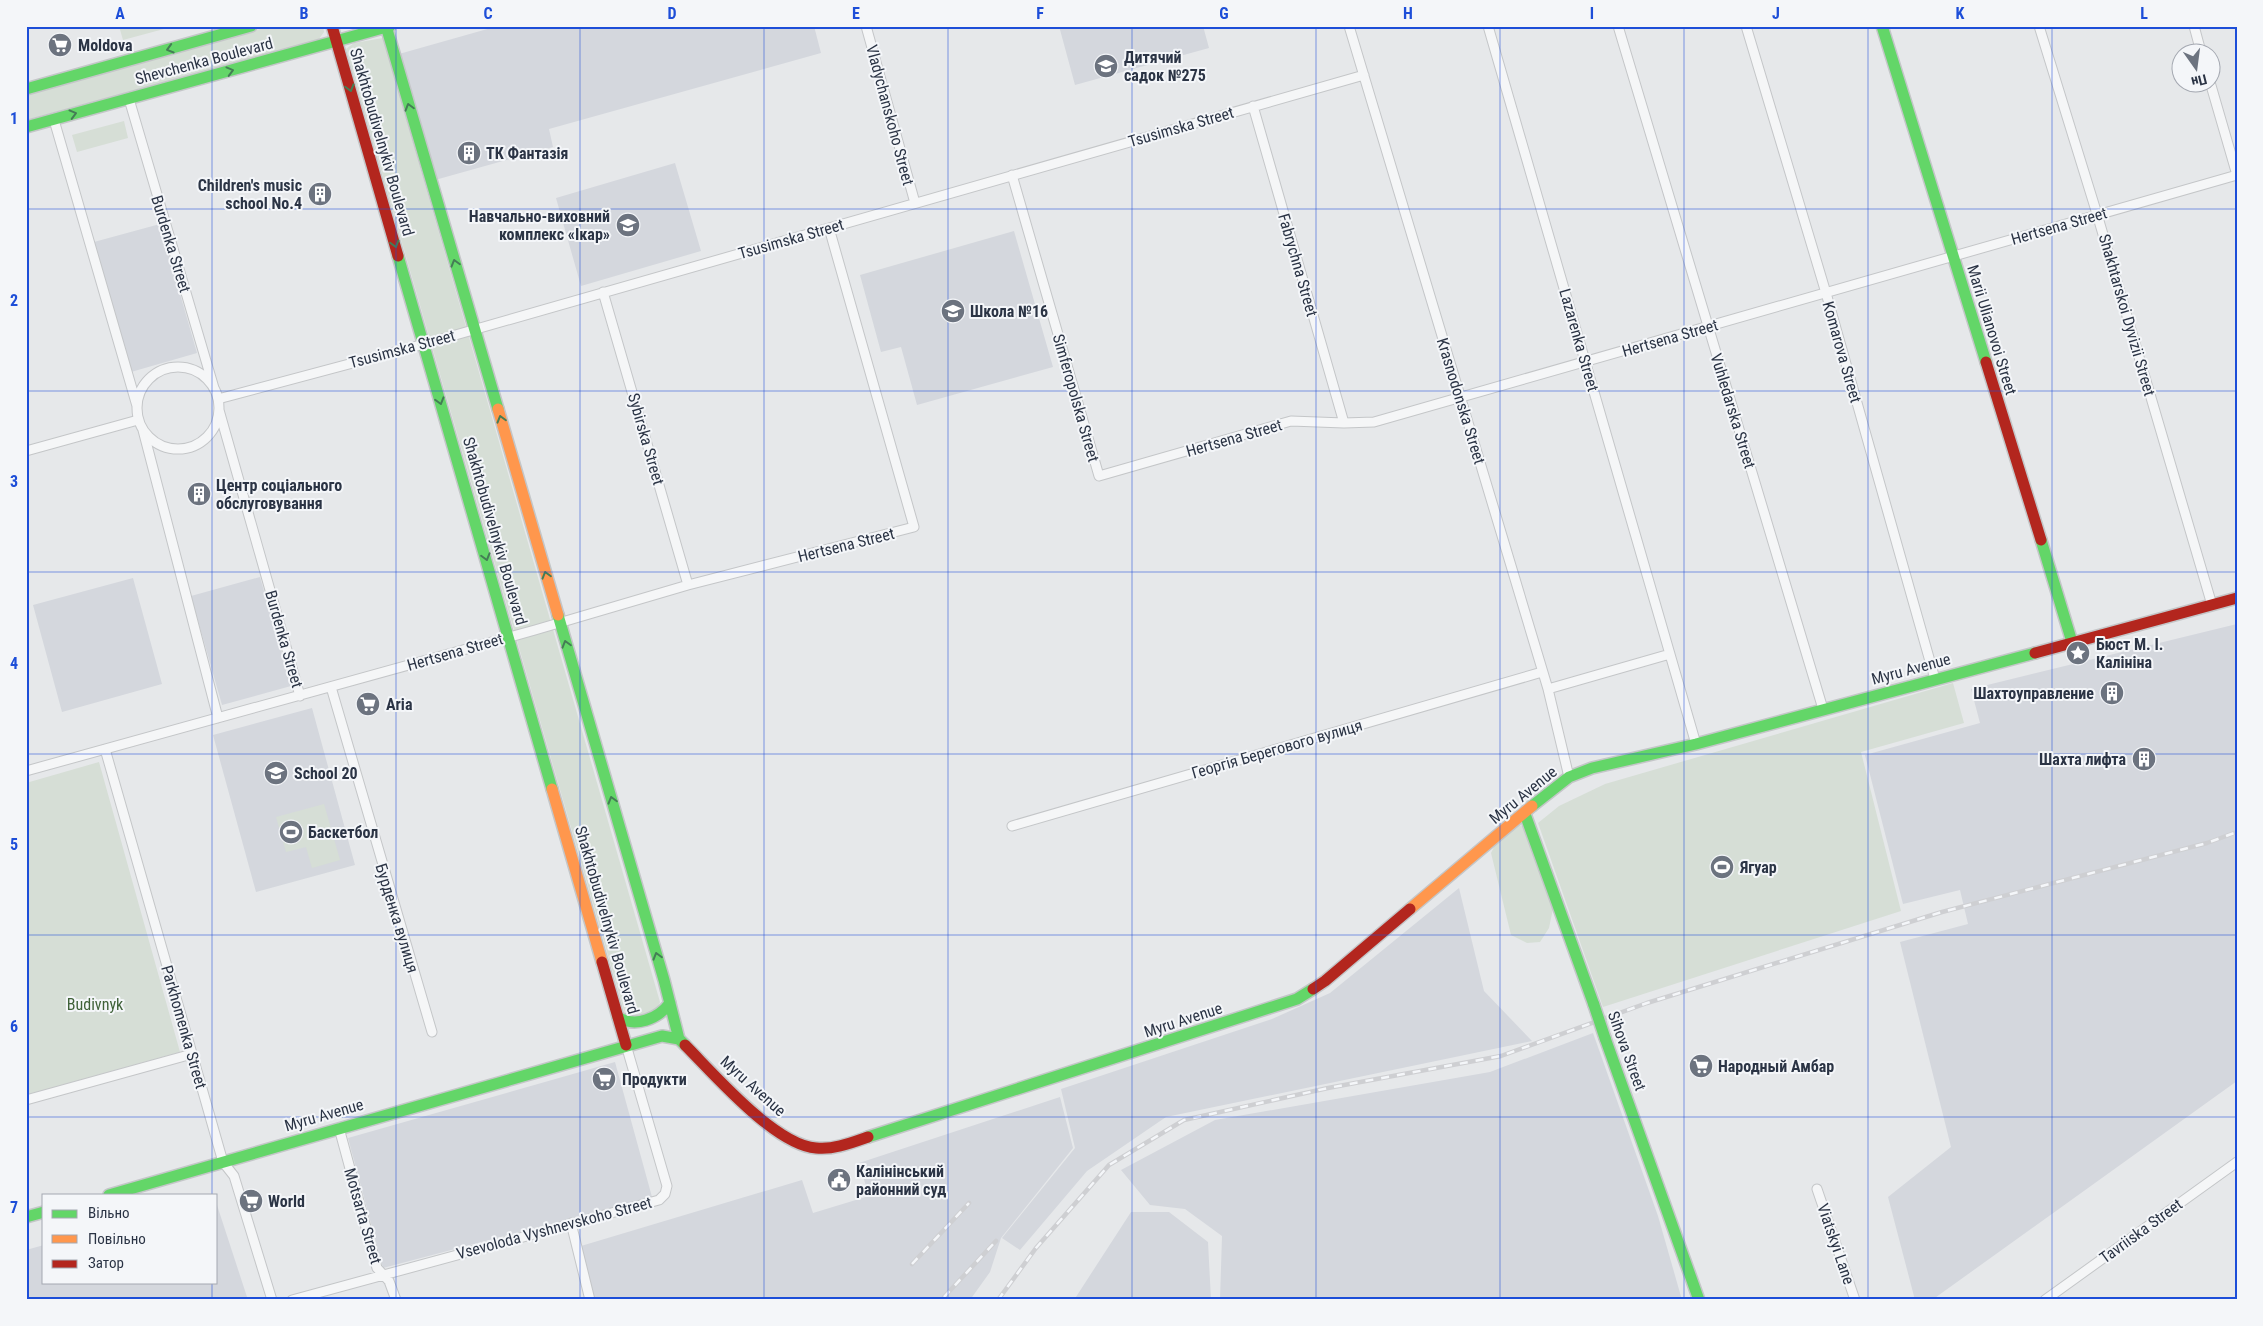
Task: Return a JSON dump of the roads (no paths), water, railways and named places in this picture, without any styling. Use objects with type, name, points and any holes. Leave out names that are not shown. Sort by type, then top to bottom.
[{"type":"main road","name":"Shevchenka Boulevard","points":[[26,89],[251,26]]},
{"type":"main road","name":"Shakhtobudivelnykiv Boulevard","points":[[332,26],[626,1045]]},
{"type":"main road","name":"Marii Ulianovoi Street","points":[[1882,26],[2072,642]]},
{"type":"main road","name":"Shevchenka Boulevard","points":[[26,128],[387,27]]},
{"type":"main road","points":[[387,27],[560,621],[679,1039]]},
{"type":"main road","name":"Myru Avenue","points":[[112,1194],[662,1036],[679,1039],[762,1120],[789,1138],[807,1147],[827,1148],[847,1144],[1296,999],[1325,981],[1569,777],[1592,768],[1696,744],[2237,598]]},
{"type":"main road","name":"Sihova Street","points":[[1525,814],[1699,1300]]},
{"type":"main road","points":[[618,1017],[626,1022],[635,1022],[654,1017],[665,1012],[670,1003]]},
{"type":"main road","points":[[26,1217],[42,1213]]},
{"type":"street","name":"Vladychanskoho Street","points":[[866,26],[915,203]]},
{"type":"street","name":"Krasnodonska Street","points":[[1349,26],[1548,689],[1569,777]]},
{"type":"street","name":"Lazarenka Street","points":[[1488,26],[1696,744]]},
{"type":"street","name":"Vuhledarska Street","points":[[1618,26],[1823,709]]},
{"type":"street","name":"Komarova Street","points":[[1746,26],[1826,293],[1935,679]]},
{"type":"street","name":"Shakhtarskoi Dyvizii Street","points":[[2039,26],[2097,214],[2212,605]]},
{"type":"street","points":[[2194,26],[2198,42]]},
{"type":"street","name":"Tsusimska Street","points":[[218,399],[424,344],[1364,75]]},
{"type":"street","points":[[2213,92],[2237,175]]},
{"type":"street","name":"Burdenka Street","points":[[129,99],[214,388]]},
{"type":"street","name":"Fabrychna Street","points":[[1253,106],[1344,423]]},
{"type":"street","points":[[54,120],[137,406],[138,420],[143,430],[218,718]]},
{"type":"street","name":"Simferopolska Street","points":[[1012,175],[1099,476]]},
{"type":"street","name":"Hertsena Street","points":[[1099,476],[1291,422],[1374,422],[1461,399],[2237,175]]},
{"type":"street","name":"Hertsena Street","points":[[26,771],[331,688],[688,585],[914,528],[829,228]]},
{"type":"street","name":"Sybirska Street","points":[[604,292],[688,585]]},
{"type":"street","points":[[137,406],[142,387],[151,376],[170,367],[193,369],[202,374],[214,388],[218,399],[219,410],[216,424],[210,434],[188,448],[165,447],[155,442],[143,430]]},
{"type":"street","name":"Burdenka Street","points":[[219,410],[300,696]]},
{"type":"street","points":[[26,451],[138,420]]},
{"type":"street","points":[[1548,689],[1670,654]]},
{"type":"street","name":"Георгія Берегового вулиця","points":[[1012,826],[1542,672]]},
{"type":"street","name":"Бурденка вулиця","points":[[331,688],[432,1032]]},
{"type":"street","name":"Parkhomenka Street","points":[[105,750],[223,1162],[234,1176],[272,1300]]},
{"type":"street","name":"Vsevoloda Vyshnevskoho Street","points":[[292,1300],[659,1200],[665,1194],[667,1186],[626,1045]]},
{"type":"street","points":[[26,1100],[192,1054]]},
{"type":"street","name":"Motsarta Street","points":[[339,1128],[377,1268],[379,1272],[384,1274],[393,1288],[396,1300]]},
{"type":"street","name":"Tavriiska Street","points":[[2045,1300],[2237,1162]]},
{"type":"street","name":"Viatskyi Lane","points":[[1817,1189],[1855,1300]]},
{"type":"street","points":[[571,1223],[590,1300]]},
{"type":"railway","points":[[998,1300],[1036,1248],[1109,1165],[1184,1120],[1328,1088],[1501,1056],[1647,1003],[1942,912],[2207,843],[2237,832]]},
{"type":"railway","points":[[912,1264],[969,1203]]},
{"type":"railway","points":[[944,1297],[996,1241]]},
{"type":"place","name":"Moldova","points":[[60,45]]},
{"type":"place","name":"Дитячий садок №275","points":[[1106,66]]},
{"type":"place","name":"ТК Фантазія","points":[[469,153]]},
{"type":"place","name":"Children's music school No.4","points":[[320,194]]},
{"type":"place","name":"Навчально-виховний комплекс «Ікар»","points":[[628,225]]},
{"type":"place","name":"Школа №16","points":[[953,311]]},
{"type":"place","name":"Центр соціального обслуговування","points":[[199,494]]},
{"type":"place","name":"Бюст М. І. Калініна","points":[[2078,653]]},
{"type":"place","name":"Шахтоуправление","points":[[2112,693]]},
{"type":"place","name":"Aria","points":[[368,704]]},
{"type":"place","name":"Шахта лифта","points":[[2144,759]]},
{"type":"place","name":"School 20","points":[[276,773]]},
{"type":"place","name":"Баскетбол","points":[[291,832]]},
{"type":"place","name":"Ягуар","points":[[1722,867]]},
{"type":"place","name":"Народный Амбар","points":[[1701,1066]]},
{"type":"place","name":"Продукти","points":[[604,1079]]},
{"type":"place","name":"Калінінський районний суд","points":[[839,1180]]},
{"type":"place","name":"World","points":[[251,1201]]},
{"type":"park label","name":"Budivnyk","points":[[95,1004]]}]
